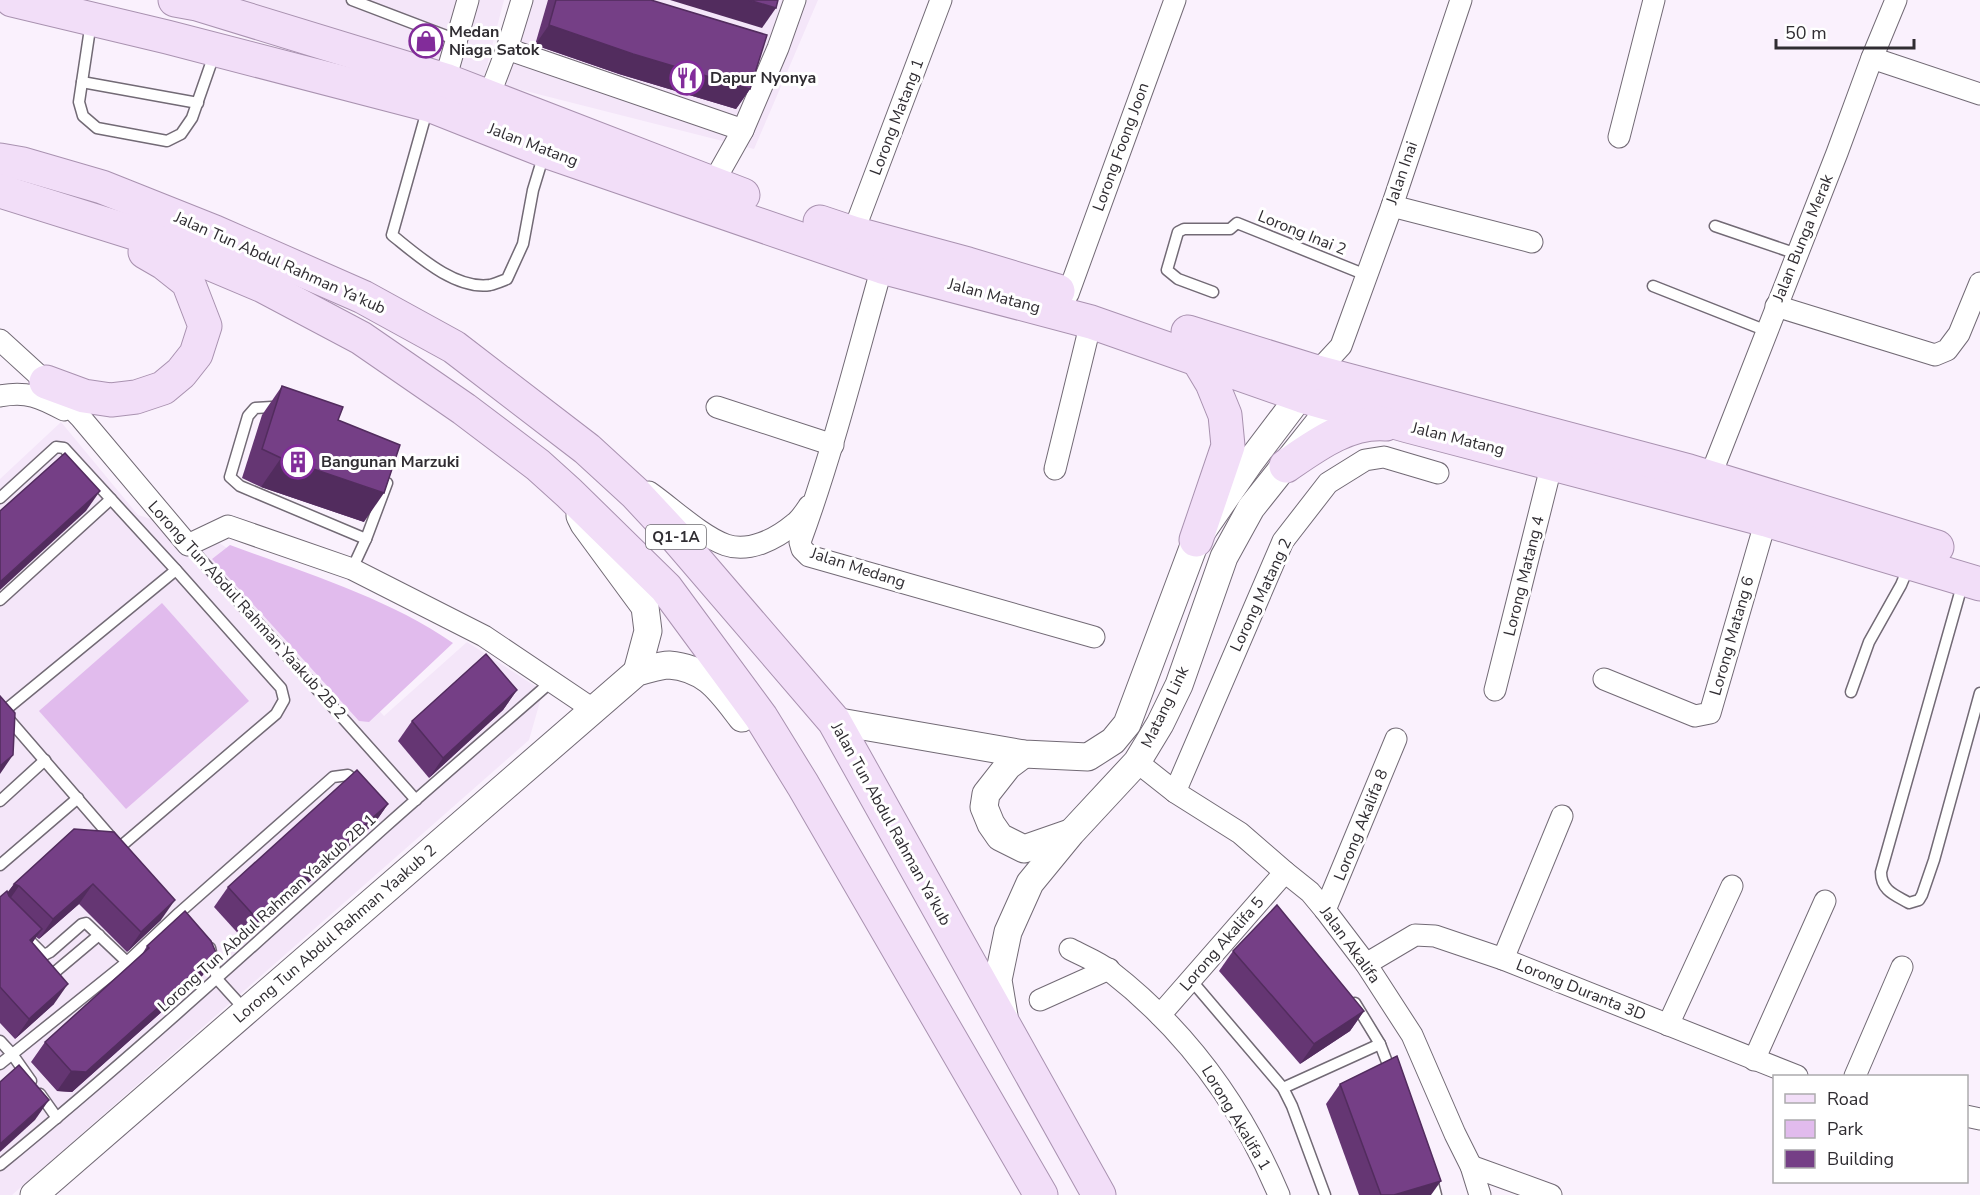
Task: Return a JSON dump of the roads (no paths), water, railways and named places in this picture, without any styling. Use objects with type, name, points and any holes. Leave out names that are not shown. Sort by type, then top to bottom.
[{"type":"main road","name":"Jalan Matang","points":[[12,0],[190,43],[437,92],[489,96],[712,185],[853,233],[1068,294],[1324,388],[1408,426],[1766,520],[1910,562],[1975,574]]},
{"type":"main road","name":"Jalan Matang","points":[[198,3],[437,92],[545,151],[882,267],[1091,322],[1197,357],[1710,477],[1975,574]]},
{"type":"main road","name":"Jalan Tun Abdul Rahman Ya'kub","points":[[0,160],[23,164],[102,187],[215,232],[363,297],[454,347],[587,449],[635,493],[676,537],[834,721],[1099,1195]]},
{"type":"main road","name":"Jalan Tun Abdul Rahman Ya'kub","points":[[0,191],[147,237],[263,286],[361,338],[464,409],[538,465],[569,493],[666,588],[761,717],[803,785],[1041,1195]]},
{"type":"main road","points":[[46,382],[84,396],[111,400],[136,397],[163,388],[181,373],[196,354],[204,326],[188,282],[164,262],[85,218]]},
{"type":"main road","points":[[1197,357],[1212,383],[1225,416],[1228,446],[1197,540]]},
{"type":"main road","points":[[1286,466],[1318,443],[1346,430],[1375,423],[1408,426]]},
{"type":"street","points":[[437,92],[457,40],[468,0]]},
{"type":"street","points":[[489,96],[522,0]]},
{"type":"street","points":[[712,185],[743,130],[778,48],[795,0]]},
{"type":"street","name":"Lorong Matang 1","points":[[853,233],[941,0]]},
{"type":"street","name":"Lorong Foong Joon","points":[[1068,294],[1174,0]]},
{"type":"street","name":"Jalan Inai","points":[[1324,388],[1392,206],[1461,0]]},
{"type":"street","points":[[1619,137],[1654,0]]},
{"type":"street","name":"Jalan Bunga Merak","points":[[1710,477],[1896,0]]},
{"type":"street","points":[[190,43],[198,3]]},
{"type":"street","points":[[757,41],[778,48]]},
{"type":"street","points":[[507,49],[743,130]]},
{"type":"street","points":[[1872,58],[1980,94]]},
{"type":"street","points":[[1392,206],[1532,242]]},
{"type":"street","name":"Jalan Medang","points":[[882,267],[817,496],[800,542],[802,549],[809,556],[1094,638]]},
{"type":"street","points":[[1776,306],[1935,355],[1947,350],[1959,334],[1980,283]]},
{"type":"street","points":[[1055,469],[1091,322]]},
{"type":"street","name":"Lorong Tun Abdul Rahman Yaakub 2B 2","points":[[0,340],[81,418],[188,545]]},
{"type":"street","name":"Matang Link","points":[[1006,1030],[998,980],[1008,932],[1030,883],[1071,833],[1137,762],[1160,724],[1179,685],[1224,557],[1251,508],[1286,466],[1324,388]]},
{"type":"street","name":"Matang Link","points":[[834,721],[1024,754],[1088,757],[1113,741],[1127,724],[1197,540],[1250,462],[1324,388]]},
{"type":"street","points":[[0,396],[15,393],[38,396],[81,418]]},
{"type":"street","points":[[717,407],[832,445]]},
{"type":"street","name":"Lorong Matang 2","points":[[1175,792],[1283,542],[1328,483],[1365,460],[1384,457],[1438,473]]},
{"type":"street","name":"Lorong Matang 4","points":[[1495,690],[1552,463]]},
{"type":"street","points":[[635,493],[644,490],[650,493],[713,539],[728,546],[740,547],[759,545],[796,523],[817,496]]},
{"type":"street","points":[[569,493],[584,524],[645,607],[648,631],[637,672],[667,665],[698,671],[719,688],[771,757],[803,785]]},
{"type":"street","name":"Lorong Matang 6","points":[[1604,679],[1695,716],[1710,713],[1766,520]]},
{"type":"street","points":[[188,545],[228,526],[351,569],[484,636],[594,710]]},
{"type":"street","name":"Lorong Tun Abdul Rahman Yaakub 2","points":[[34,1195],[637,672]]},
{"type":"street","name":"Lorong Akalifa 8","points":[[1325,910],[1396,739]]},
{"type":"street","points":[[1024,754],[1008,766],[986,794],[984,807],[991,824],[1000,837],[1024,849],[1071,833]]},
{"type":"street","name":"Jalan Akalifa","points":[[1137,762],[1175,792],[1240,833],[1310,892],[1325,910],[1366,964],[1412,1035],[1471,1166],[1479,1195]]},
{"type":"street","points":[[1503,959],[1562,816]]},
{"type":"street","name":"Lorong Akalifa 5","points":[[1160,1016],[1191,980],[1269,899],[1285,872]]},
{"type":"street","points":[[1668,1025],[1732,886]]},
{"type":"street","points":[[1754,1060],[1825,901]]},
{"type":"street","name":"Lorong Duranta 3D","points":[[1366,964],[1415,935],[1435,936],[1503,959],[1792,1075]]},
{"type":"street","name":"Lorong Akalifa 1","points":[[1070,949],[1109,969],[1194,1050],[1250,1134],[1279,1195]]},
{"type":"street","points":[[1856,1075],[1902,967]]},
{"type":"street","points":[[1040,1000],[1109,969]]},
{"type":"street","points":[[1471,1166],[1551,1195]]},
{"type":"lane","points":[[352,0],[457,40]]},
{"type":"lane","points":[[92,19],[79,102],[83,116],[97,128],[167,141],[181,135],[198,103],[190,43]]},
{"type":"lane","points":[[82,82],[198,103]]},
{"type":"lane","points":[[437,92],[392,235],[423,260],[464,283],[489,285],[507,279],[523,243],[533,190],[545,151]]},
{"type":"lane","name":"Lorong Inai 2","points":[[1213,292],[1178,279],[1167,270],[1178,232],[1184,229],[1230,229],[1237,223],[1366,275]]},
{"type":"lane","points":[[1715,226],[1797,254]]},
{"type":"lane","points":[[1653,286],[1767,331]]},
{"type":"lane","points":[[293,413],[272,407],[255,408],[248,416],[231,477],[240,486],[366,539]]},
{"type":"lane","points":[[0,498],[56,447],[64,448],[176,570],[281,688],[284,700],[276,714],[123,851],[2,710],[176,570]]},
{"type":"lane","points":[[351,569],[366,539],[389,473]]},
{"type":"lane","points":[[0,600],[111,500]]},
{"type":"lane","name":"Lorong Tun Abdul Rahman Yaakub 2B 2","points":[[188,545],[416,800]]},
{"type":"lane","points":[[1851,692],[1869,642],[1901,585],[1910,562]]},
{"type":"lane","points":[[1975,574],[1881,872],[1881,880],[1886,890],[1909,903],[1918,900],[1922,895],[1934,860],[1980,693]]},
{"type":"lane","name":"Lorong Tun Abdul Rahman Yaakub 2B 1","points":[[0,1165],[217,979],[384,822],[416,800],[552,681]]},
{"type":"lane","points":[[0,801],[45,760]]},
{"type":"lane","points":[[0,1064],[127,962],[178,913],[333,777],[348,775],[359,782],[364,791]]},
{"type":"lane","points":[[0,866],[78,798]]},
{"type":"lane","points":[[22,933],[44,955],[86,923],[127,962]]},
{"type":"lane","points":[[55,972],[99,935]]},
{"type":"lane","points":[[204,942],[211,949],[217,979],[246,1011]]},
{"type":"lane","points":[[1191,980],[1283,1088],[1292,1106],[1325,1195]]},
{"type":"lane","points":[[1346,991],[1380,1044],[1396,1085]]},
{"type":"lane","points":[[0,1041],[12,1054],[57,1118]]},
{"type":"lane","points":[[1283,1088],[1380,1044]]},
{"type":"lane","points":[[1429,1167],[1436,1195]]},
{"type":"place","name":"Medan Niaga Satok","points":[[426,41]]},
{"type":"place","name":"Dapur Nyonya","points":[[687,78]]},
{"type":"place","name":"Bangunan Marzuki","points":[[298,462]]}]
